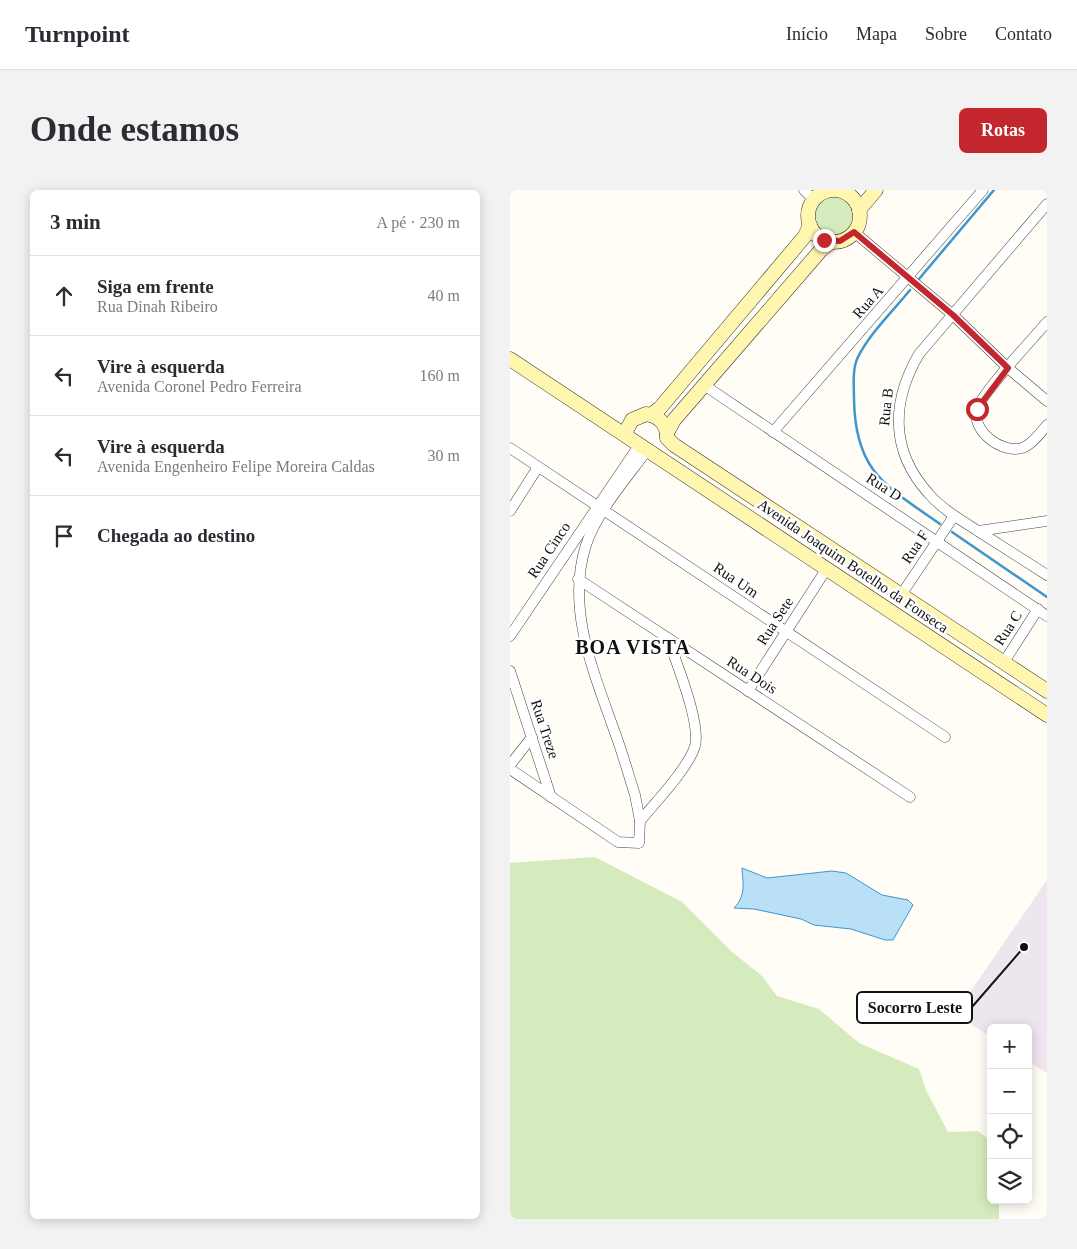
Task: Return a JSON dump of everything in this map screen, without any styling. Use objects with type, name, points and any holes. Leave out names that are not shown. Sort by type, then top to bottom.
[{"type":"street","points":[[859,210],[876,190]]},
{"type":"street","name":"Rua A","points":[[773,432],[908,279],[983,190]]},
{"type":"street","points":[[510,359],[648,449],[663,447],[674,420],[821,250],[831,242],[848,238],[854,232],[858,225],[859,210],[852,198],[841,191],[809,195],[808,212],[810,225],[818,236],[831,242]]},
{"type":"street","name":"Rua B","points":[[1047,204],[919,354],[904,382],[900,399],[898,434],[905,458],[929,495],[954,516],[1047,575]]},
{"type":"street","points":[[651,415],[660,408],[805,236],[810,225]]},
{"type":"street","points":[[854,232],[953,315],[1008,368],[1047,401]]},
{"type":"street","points":[[1047,322],[1008,368],[977,409],[983,433],[990,441],[1006,448],[1022,448],[1036,438],[1047,424]]},
{"type":"street","points":[[705,355],[720,366]]},
{"type":"street","name":"Rua D","points":[[704,385],[1043,612]]},
{"type":"street","points":[[625,433],[632,420],[641,415],[651,415],[660,419],[674,445],[1047,691]]},
{"type":"street","name":"Rua Um","points":[[510,448],[945,737]]},
{"type":"street","points":[[510,769],[618,842],[639,843],[640,821],[635,795],[585,641],[578,608],[578,579],[587,544],[601,508],[648,449]]},
{"type":"street","name":"Avenida Joaquim Botelho da Fonseca","points":[[648,449],[1047,715]]},
{"type":"street","points":[[510,511],[538,467]]},
{"type":"street","name":"Rua Cinco","points":[[510,636],[601,508]]},
{"type":"street","name":"Rua F","points":[[901,594],[954,516]]},
{"type":"street","points":[[978,531],[1047,521]]},
{"type":"street","name":"Rua Sete","points":[[748,691],[827,568]]},
{"type":"street","name":"Rua Dois","points":[[578,579],[910,797]]},
{"type":"street","name":"Rua C","points":[[1004,662],[1043,612]]},
{"type":"street","points":[[640,821],[677,775],[695,747],[696,728],[668,638]]},
{"type":"street","name":"Rua Treze","points":[[510,671],[551,797]]},
{"type":"street","points":[[510,765],[532,737]]},
{"type":"shaded area","points":[[1047,880],[1047,1073],[1032,1064],[1032,1024],[987,1024],[987,1034],[955,1014]]},
{"type":"green space","points":[[834,197],[841,198],[847,203],[852,209],[852,223],[847,229],[841,234],[834,235],[827,234],[821,229],[816,223],[815,216],[816,209],[821,203],[827,198]]},
{"type":"green space","points":[[595,857],[682,902],[731,951],[762,976],[777,996],[819,1009],[859,1043],[919,1069],[926,1090],[948,1132],[978,1131],[987,1138],[987,1204],[999,1204],[999,1219],[510,1219],[510,863]]},
{"type":"water","points":[[742,868],[767,878],[832,871],[846,873],[882,895],[908,900],[913,905],[893,940],[885,940],[851,929],[814,925],[801,919],[754,909],[734,908],[742,894]]},
{"type":"waterway","points":[[919,279],[994,190]]},
{"type":"waterway","points":[[910,290],[875,331],[858,357],[854,378],[856,424],[860,444],[867,461],[877,475],[904,499],[940,524]]},
{"type":"waterway","points":[[952,532],[1047,597]]},
{"type":"place","name":"Socorro Leste","points":[[1024,947]]},
{"type":"district","name":"BOA VISTA","points":[[633,647]]},
{"type":"route","points":[[824,240],[831,242],[840,241],[848,238],[854,232],[953,315],[1008,368],[977,409]]}]
